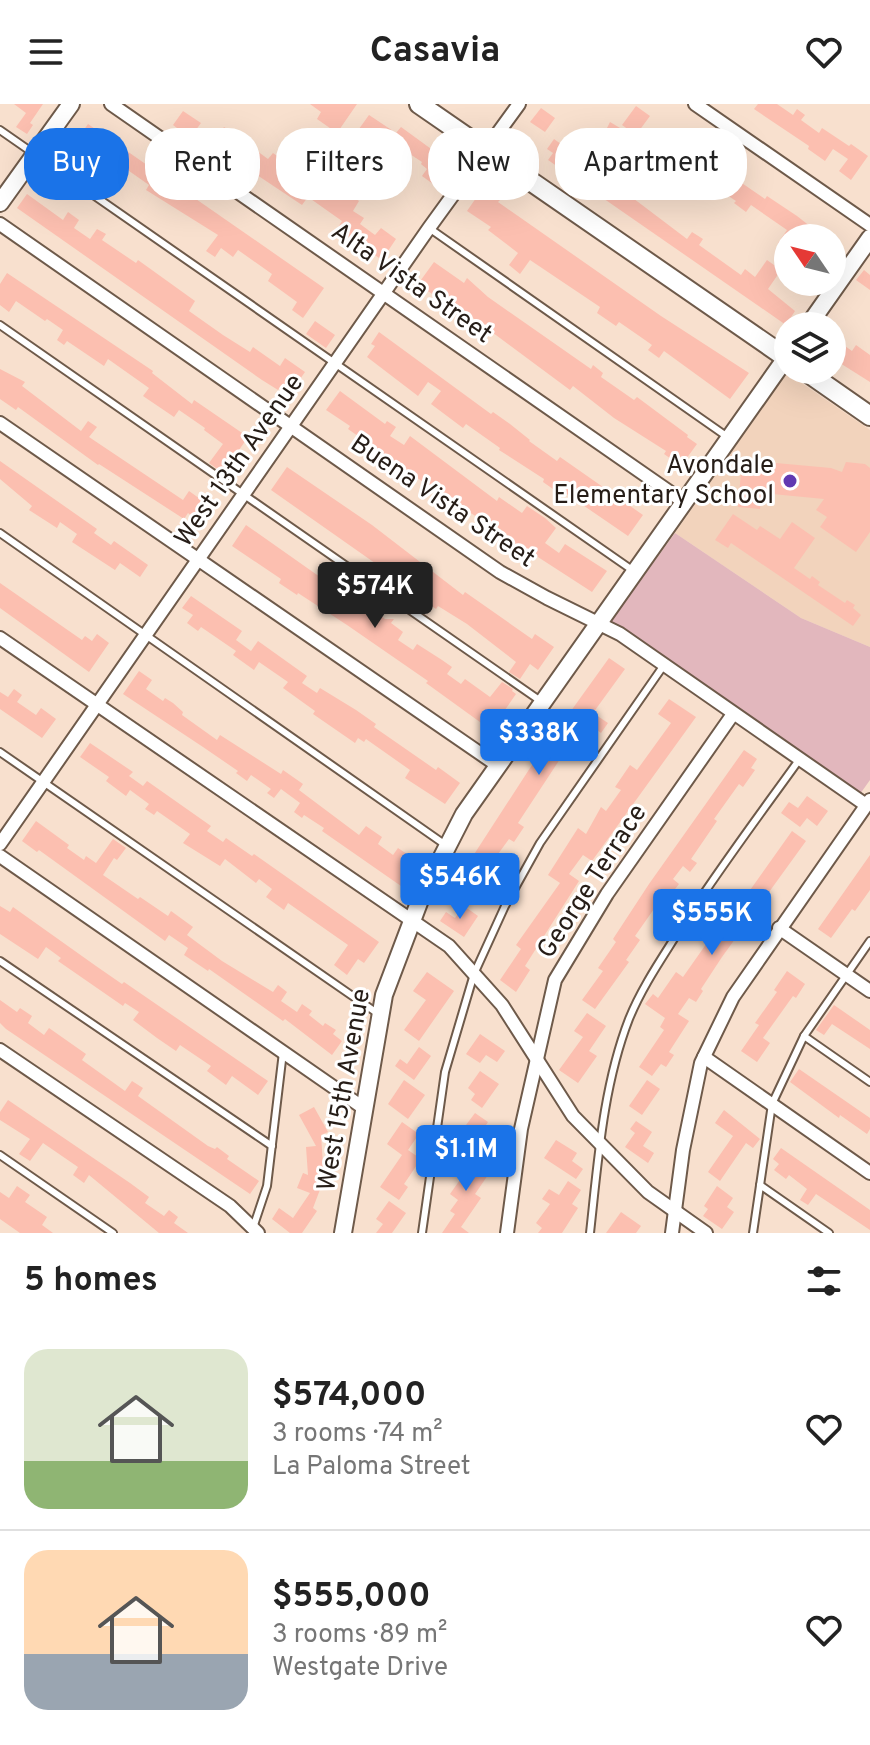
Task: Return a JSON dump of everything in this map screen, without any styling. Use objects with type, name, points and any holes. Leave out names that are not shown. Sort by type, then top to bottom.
[{"type":"main road","points":[[419,104],[453,128]]},
{"type":"main road","points":[[539,187],[774,348]]},
{"type":"main road","points":[[824,384],[870,416]]},
{"type":"street","points":[[54,128],[71,104]]},
{"type":"street","name":"Alta Vista Street","points":[[111,104],[684,502]]},
{"type":"street","name":"West 13th Avenue","points":[[502,128],[519,104]]},
{"type":"street","points":[[695,104],[870,225]]},
{"type":"street","points":[[0,203],[24,169]]},
{"type":"street","name":"West 13th Avenue","points":[[0,844],[450,200]]},
{"type":"street","name":"Buena Vista Street","points":[[0,224],[500,572],[620,634],[799,759],[868,802]]},
{"type":"street","points":[[818,312],[870,238]]},
{"type":"street","name":"West 15th Avenue","points":[[343,1233],[384,995],[412,921],[447,846],[497,765],[774,375]]},
{"type":"street","points":[[0,423],[497,765]]},
{"type":"street","points":[[0,638],[449,946],[502,1005],[573,1116],[648,1192],[706,1233]]},
{"type":"street","name":"George Terrace","points":[[507,1233],[521,1129],[555,980],[607,894],[733,714]]},
{"type":"street","points":[[672,1233],[683,1150],[704,1057],[733,997],[868,802]]},
{"type":"street","points":[[0,856],[365,1109]]},
{"type":"street","points":[[779,928],[870,991]]},
{"type":"street","points":[[0,1050],[230,1206],[256,1231]]},
{"type":"street","points":[[704,1057],[870,1173]]},
{"type":"lane","points":[[0,130],[24,146]]},
{"type":"lane","points":[[102,200],[635,572]]},
{"type":"lane","points":[[429,228],[729,438]]},
{"type":"lane","points":[[0,325],[542,702]]},
{"type":"lane","points":[[0,533],[447,846]]},
{"type":"lane","points":[[422,1233],[445,1072],[474,974],[505,906],[540,843],[664,665]]},
{"type":"lane","points":[[0,752],[380,1015]]},
{"type":"lane","points":[[590,1233],[611,1078],[630,1018],[656,967],[698,901],[799,759]]},
{"type":"lane","points":[[753,1233],[772,1104],[804,1036],[870,941]]},
{"type":"lane","points":[[0,961],[272,1146]]},
{"type":"lane","points":[[804,1036],[870,1082]]},
{"type":"lane","points":[[256,1231],[267,1186],[283,1052]]},
{"type":"lane","points":[[0,1155],[113,1233]]},
{"type":"lane","points":[[760,1185],[829,1233]]},
{"type":"shaded area","name":"Avondale Elementary School","points":[[779,384],[803,384],[870,430],[870,647],[801,618],[675,533]]},
{"type":"shaded area","points":[[675,533],[801,618],[870,647],[870,780],[860,794],[611,621]]},
{"type":"building","points":[[14,104],[43,104],[30,123],[33,125],[31,128],[24,128],[24,132],[16,127],[26,113]]},
{"type":"building","points":[[310,104],[357,104],[340,128],[330,128],[317,119],[321,112]]},
{"type":"building","points":[[758,104],[777,104],[793,115],[797,109],[805,115],[801,120],[819,133],[822,128],[868,156],[851,180],[839,171],[848,159],[833,149],[825,161],[808,149],[809,146],[754,109]]},
{"type":"building","points":[[636,106],[650,116],[641,128],[622,125]]},
{"type":"building","points":[[541,108],[555,118],[545,132],[530,122]]},
{"type":"building","points":[[183,111],[201,123],[197,128],[177,128],[173,125]]},
{"type":"building","points":[[369,115],[388,128],[360,128]]},
{"type":"building","points":[[412,135],[428,147],[428,180],[422,176],[427,169],[412,155]]},
{"type":"building","points":[[555,140],[555,165],[548,160],[553,153],[547,149]]},
{"type":"building","points":[[129,152],[145,164],[145,182],[129,171]]},
{"type":"building","points":[[260,153],[268,159],[273,153],[276,155],[276,188],[260,177]]},
{"type":"building","points":[[747,187],[765,199],[767,196],[807,224],[778,224],[751,205],[746,212],[734,203],[747,200]]},
{"type":"building","points":[[24,198],[35,200],[63,220],[68,212],[79,220],[74,228],[90,239],[97,229],[106,234],[102,240],[136,263],[138,260],[195,301],[189,311],[223,335],[250,352],[253,347],[280,366],[285,358],[305,372],[291,392],[281,385],[278,390],[17,208]]},
{"type":"building","points":[[162,200],[197,200],[324,288],[303,318],[292,310],[297,302],[268,281],[272,274],[238,250],[233,257],[221,248],[215,257],[206,251],[218,235]]},
{"type":"building","points":[[312,200],[358,200],[353,211],[364,218],[360,224],[375,235],[381,228],[396,239],[382,260],[337,229],[342,221]]},
{"type":"building","points":[[475,200],[500,200],[498,202],[661,316],[749,373],[730,399],[664,351],[659,358],[648,350],[652,345],[619,322],[616,326],[597,313],[600,307],[530,260],[520,274],[509,265],[518,253],[488,230],[491,227],[467,211]]},
{"type":"building","points":[[606,200],[635,200],[687,239],[692,232],[703,239],[699,245],[741,275],[745,269],[755,277],[767,260],[774,265],[774,280],[768,289],[795,311],[774,312],[774,317]]},
{"type":"building","points":[[434,262],[464,283],[467,278],[488,297],[591,369],[593,365],[603,373],[601,377],[634,400],[637,397],[688,435],[697,444],[681,466],[664,454],[666,451],[614,418],[573,386],[570,390],[438,292],[435,296],[418,284]]},
{"type":"building","points":[[864,270],[870,275],[870,290],[856,280]]},
{"type":"building","points":[[7,273],[153,371],[192,404],[194,400],[248,437],[223,473],[209,463],[223,444],[205,428],[179,410],[174,417],[143,396],[149,388],[108,359],[104,366],[67,341],[64,345],[57,340],[63,330],[47,319],[45,321],[16,301],[9,312],[0,305],[0,284]]},
{"type":"building","points":[[315,321],[335,335],[326,348],[306,334]]},
{"type":"building","points":[[379,332],[557,461],[560,457],[643,515],[628,536],[555,486],[553,489],[543,482],[544,479],[466,424],[463,428],[431,404],[441,391],[428,382],[418,396],[367,357],[375,346],[371,344]]},
{"type":"building","points":[[856,345],[870,355],[870,382],[846,367],[846,347],[852,351]]},
{"type":"building","points":[[0,369],[25,382],[22,386],[81,431],[88,421],[97,427],[89,437],[183,500],[189,491],[210,506],[198,521],[188,513],[184,519],[98,465],[18,407],[16,410],[0,399]]},
{"type":"building","points":[[340,391],[385,424],[387,421],[396,427],[390,436],[404,445],[410,436],[497,501],[499,497],[522,513],[527,506],[545,518],[556,528],[545,543],[559,553],[565,544],[607,571],[592,592],[524,548],[522,551],[504,538],[507,534],[479,514],[477,517],[433,489],[348,429],[350,426],[326,410]]},
{"type":"building","points":[[742,460],[831,468],[842,472],[846,462],[865,464],[870,468],[870,532],[856,552],[820,527],[827,517],[816,510],[824,499],[762,493],[760,509],[738,507]]},
{"type":"building","points":[[0,461],[97,529],[94,533],[111,545],[114,541],[148,565],[140,577],[120,563],[115,570],[72,542],[77,534],[60,522],[57,528],[29,510],[32,506],[0,479]]},
{"type":"building","points":[[287,467],[372,525],[463,595],[465,592],[532,639],[535,634],[554,647],[538,670],[530,664],[520,679],[509,672],[516,662],[467,624],[438,606],[436,609],[413,593],[408,599],[386,579],[382,584],[375,578],[382,568],[271,490]]},
{"type":"building","points":[[733,514],[757,530],[760,526],[780,539],[792,522],[815,538],[794,568],[810,579],[812,576],[820,582],[818,585],[845,603],[847,600],[855,605],[853,608],[861,615],[853,626],[731,543],[728,548],[715,540]]},
{"type":"building","points":[[246,525],[331,582],[326,589],[340,599],[343,594],[368,611],[370,608],[385,619],[394,619],[391,623],[403,632],[398,640],[413,650],[417,644],[442,660],[452,667],[447,674],[461,684],[465,679],[490,697],[502,682],[513,689],[516,694],[491,730],[426,683],[428,681],[279,583],[281,579],[232,546]]},
{"type":"building","points":[[0,583],[82,640],[85,636],[92,641],[97,634],[109,643],[89,672],[0,608]]},
{"type":"building","points":[[191,596],[242,631],[236,640],[251,651],[258,641],[307,676],[302,683],[317,693],[320,688],[356,710],[376,724],[374,727],[460,783],[445,804],[405,778],[410,770],[366,739],[364,742],[358,738],[355,743],[313,714],[315,711],[283,688],[288,682],[259,662],[254,670],[233,655],[236,651],[201,627],[198,631],[187,623],[193,615],[182,608]]},
{"type":"building","points":[[609,658],[625,669],[593,713],[608,723],[601,733],[585,721],[518,823],[524,827],[514,842],[509,839],[482,876],[487,880],[472,901],[456,890],[475,862],[471,859],[530,768]]},
{"type":"building","points":[[139,671],[152,680],[146,689],[163,701],[165,698],[173,703],[183,712],[182,715],[217,740],[220,735],[281,774],[283,770],[303,784],[299,790],[359,835],[366,826],[382,837],[378,844],[393,855],[398,848],[407,854],[401,863],[411,870],[401,886],[322,831],[324,828],[294,812],[300,803],[281,789],[274,798],[267,793],[271,789],[251,775],[247,781],[236,773],[238,771],[123,694]]},
{"type":"building","points":[[14,689],[22,695],[17,702],[36,715],[41,708],[56,719],[42,738],[0,709],[0,692],[8,697]]},
{"type":"building","points":[[669,699],[696,717],[592,861],[583,855],[569,874],[579,881],[525,966],[530,970],[516,992],[500,980],[521,949],[516,945],[560,883],[548,875],[578,828],[586,834],[601,807],[606,811],[621,790],[615,787],[630,765],[637,770],[671,723],[658,714]]},
{"type":"building","points":[[90,743],[133,772],[129,776],[143,786],[147,781],[211,826],[207,831],[223,842],[226,838],[252,856],[254,854],[379,942],[364,963],[358,959],[347,975],[334,965],[348,945],[288,903],[284,910],[266,897],[272,889],[259,879],[256,883],[225,859],[220,866],[183,843],[190,834],[157,811],[154,815],[145,809],[149,804],[130,790],[126,796],[106,781],[109,777],[80,757]]},
{"type":"building","points":[[744,750],[757,759],[751,768],[755,770],[743,787],[739,784],[714,819],[717,821],[691,859],[697,863],[690,872],[683,866],[673,879],[679,884],[672,893],[668,889],[635,936],[640,940],[626,960],[629,962],[595,1009],[582,1000],[603,971],[598,968],[616,942],[613,939]]},
{"type":"building","points":[[807,796],[828,811],[817,826],[807,818],[800,827],[781,813],[789,802],[798,808]]},
{"type":"building","points":[[36,821],[84,860],[86,856],[96,863],[113,839],[126,848],[117,860],[114,858],[103,875],[168,916],[171,911],[193,927],[187,935],[222,961],[273,992],[278,985],[287,992],[281,1001],[297,1012],[302,1004],[312,1011],[309,1015],[323,1026],[325,1023],[336,1030],[333,1034],[342,1041],[332,1055],[285,1019],[283,1021],[184,955],[188,948],[169,935],[165,941],[22,841]]},
{"type":"building","points":[[792,831],[806,841],[722,957],[696,1002],[689,998],[678,1014],[689,1021],[669,1052],[674,1055],[666,1067],[661,1064],[652,1076],[639,1067],[664,1030],[660,1027],[665,1018],[645,1004],[653,994],[658,998],[676,972],[683,977],[709,940],[699,933],[706,924],[715,931],[737,896],[743,900]]},
{"type":"building","points":[[870,855],[870,890],[831,938],[818,929]]},
{"type":"building","points":[[0,906],[10,912],[13,907],[268,1081],[258,1095],[232,1076],[226,1085],[207,1071],[211,1066],[180,1045],[176,1051],[157,1038],[133,1020],[139,1012],[125,1003],[123,1006],[58,961],[61,958],[46,947],[38,959],[0,934]]},
{"type":"building","points":[[464,906],[478,916],[464,937],[440,921],[446,912],[455,918]]},
{"type":"building","points":[[787,971],[805,984],[763,1038],[770,1043],[757,1062],[741,1051],[759,1025],[755,1023],[777,992],[774,990]]},
{"type":"building","points":[[427,972],[454,991],[419,1041],[404,1030],[426,1000],[413,991]]},
{"type":"building","points":[[0,1000],[17,1012],[20,1008],[32,1016],[28,1023],[44,1035],[49,1028],[86,1054],[82,1060],[125,1091],[132,1081],[143,1088],[138,1096],[208,1146],[217,1147],[229,1156],[227,1159],[259,1181],[250,1194],[6,1029],[0,1023]]},
{"type":"building","points":[[834,1005],[870,1030],[870,1049],[832,1024],[824,1035],[816,1030]]},
{"type":"building","points":[[587,1013],[606,1026],[589,1051],[597,1056],[578,1083],[559,1070],[583,1037],[574,1031]]},
{"type":"building","points":[[480,1034],[505,1051],[497,1062],[486,1055],[480,1063],[466,1054]]},
{"type":"building","points":[[419,1047],[431,1056],[414,1080],[395,1066],[400,1059],[407,1064]]},
{"type":"building","points":[[799,1069],[870,1118],[867,1134],[840,1115],[839,1118],[790,1082]]},
{"type":"building","points":[[480,1071],[499,1084],[482,1108],[471,1100],[475,1094],[468,1088]]},
{"type":"building","points":[[404,1080],[425,1095],[408,1119],[388,1104]]},
{"type":"building","points":[[647,1080],[660,1089],[642,1115],[629,1106]]},
{"type":"building","points":[[8,1100],[149,1197],[145,1203],[164,1216],[169,1210],[178,1217],[174,1223],[188,1233],[159,1233],[89,1175],[84,1183],[73,1175],[78,1167],[43,1143],[30,1161],[19,1154],[30,1139],[0,1120],[0,1112]]},
{"type":"building","points":[[314,1107],[328,1132],[321,1135],[324,1179],[313,1208],[317,1211],[302,1233],[290,1233],[272,1219],[279,1208],[293,1218],[310,1193],[297,1188],[303,1173],[308,1175],[306,1147],[316,1146],[299,1115]]},
{"type":"building","points":[[724,1110],[760,1139],[753,1148],[746,1143],[720,1181],[708,1172],[733,1136],[715,1123]]},
{"type":"building","points":[[475,1113],[488,1122],[482,1131],[490,1137],[482,1148],[460,1133]]},
{"type":"building","points":[[636,1121],[652,1132],[643,1146],[654,1153],[648,1163],[625,1147],[635,1133],[630,1129]]},
{"type":"building","points":[[402,1122],[419,1134],[408,1150],[421,1159],[404,1184],[408,1187],[399,1200],[380,1187],[402,1155],[387,1144]]},
{"type":"building","points":[[556,1140],[577,1153],[572,1161],[583,1169],[576,1179],[544,1158]]},
{"type":"building","points":[[781,1148],[870,1210],[870,1230],[816,1194],[808,1205],[800,1200],[807,1189],[789,1175],[786,1179],[774,1170],[779,1164],[773,1159]]},
{"type":"building","points":[[472,1150],[482,1157],[475,1167],[488,1175],[475,1194],[481,1198],[461,1227],[469,1233],[442,1233],[455,1214],[450,1211],[458,1200],[450,1194],[462,1177],[456,1173]]},
{"type":"building","points":[[568,1181],[581,1190],[572,1204],[578,1208],[562,1233],[538,1233],[542,1228],[536,1223],[550,1204],[542,1199],[549,1189],[559,1195]]},
{"type":"building","points":[[17,1186],[30,1195],[25,1202],[47,1217],[42,1225],[53,1233],[20,1233],[0,1219],[0,1192],[9,1198]]},
{"type":"building","points":[[717,1186],[733,1198],[727,1207],[734,1212],[722,1229],[703,1216],[708,1209],[704,1206]]},
{"type":"building","points":[[389,1201],[406,1213],[392,1233],[376,1233],[383,1224],[376,1219]]},
{"type":"building","points":[[621,1212],[641,1226],[636,1233],[606,1233]]},
{"type":"place","name":"Avondale Elementary School","points":[[790,481]]}]
